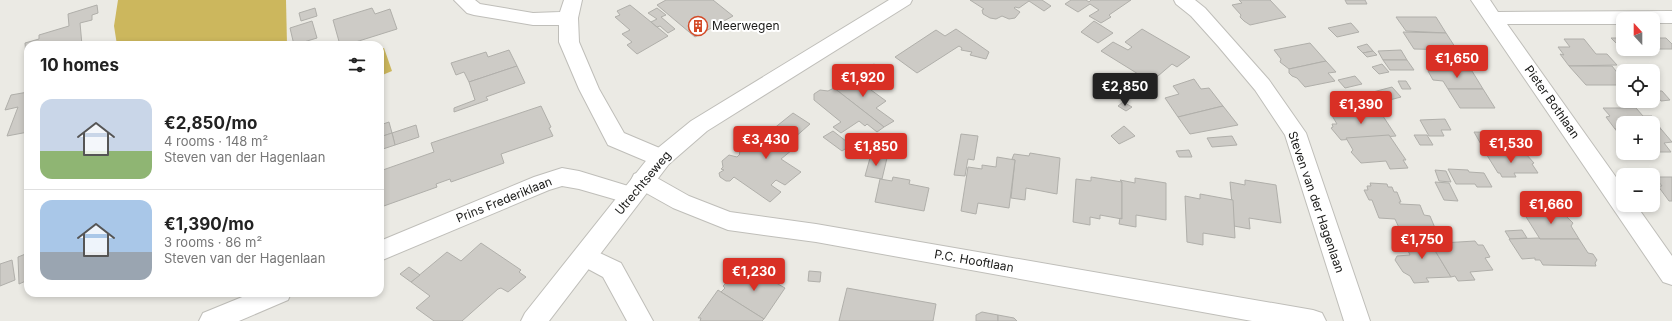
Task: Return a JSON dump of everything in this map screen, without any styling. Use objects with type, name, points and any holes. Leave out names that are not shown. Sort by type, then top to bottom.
[{"type":"street","points":[[463,0],[474,9],[533,18],[570,9],[569,42],[589,89],[616,139],[661,158]]},
{"type":"street","name":"Utrechtseweg","points":[[534,321],[661,158],[699,126],[903,0]]},
{"type":"street","name":"Steven van der Hagenlaan","points":[[1183,0],[1198,12],[1225,41],[1262,85],[1295,132],[1357,321]]},
{"type":"street","name":"Pieter Bothlaan","points":[[1480,0],[1616,195]]},
{"type":"street","points":[[1494,18],[1672,17]]},
{"type":"street","name":"Prins Frederiklaan","points":[[384,249],[542,183],[562,177],[637,188]]},
{"type":"street","name":"P.C. Hooftlaan","points":[[637,188],[681,202],[728,222],[816,233],[1313,321]]},
{"type":"street","name":"Pieter Bothlaan","points":[[1628,212],[1672,275]]},
{"type":"street","points":[[585,256],[612,270],[640,321]]},
{"type":"street","points":[[212,321],[269,297]]},
{"type":"shaded area","points":[[118,0],[286,0],[287,41],[116,41],[114,26]]},
{"type":"shaded area","points":[[384,48],[392,71],[384,74]]},
{"type":"building","name":"Meerwegen","points":[[666,0],[713,0],[733,16],[695,37],[657,5]]},
{"type":"building","points":[[970,0],[1042,0],[1051,6],[1044,11],[1029,1],[1019,8],[1014,8],[1020,12],[1015,18],[1009,19],[1002,16],[996,19],[990,18],[983,14],[982,10],[984,9]]},
{"type":"building","points":[[1071,0],[1086,0],[1089,2],[1091,0],[1131,0],[1109,15],[1111,17],[1101,23],[1089,16],[1099,10],[1090,4],[1078,12],[1065,4]]},
{"type":"building","points":[[1239,0],[1270,0],[1286,17],[1250,25],[1240,17],[1241,15],[1232,5],[1242,3]]},
{"type":"building","points":[[1345,0],[1365,0],[1367,4],[1347,4]]},
{"type":"building","points":[[97,5],[98,13],[92,15],[92,20],[80,23],[82,41],[32,41],[39,39],[39,35],[69,26],[68,14]]},
{"type":"building","points":[[630,5],[668,36],[637,54],[627,45],[632,42],[622,34],[630,30],[615,17],[620,15],[617,11]]},
{"type":"building","points":[[315,8],[317,16],[301,21],[299,13]]},
{"type":"building","points":[[372,8],[375,14],[390,9],[397,29],[359,41],[339,41],[333,20]]},
{"type":"building","points":[[657,8],[666,15],[661,17],[675,29],[668,33],[660,26],[657,27],[651,22],[657,19],[648,13]]},
{"type":"building","points":[[1396,17],[1436,17],[1446,33],[1406,31]]},
{"type":"building","points":[[312,21],[317,38],[307,41],[293,41],[290,28]]},
{"type":"building","points":[[1094,21],[1113,33],[1098,43],[1081,32]]},
{"type":"building","points":[[1351,23],[1359,32],[1337,37],[1328,28]]},
{"type":"building","points":[[956,29],[989,52],[986,59],[970,55],[972,52],[961,50],[962,48],[959,46],[917,73],[895,57],[936,30],[945,36]]},
{"type":"building","points":[[1142,29],[1190,57],[1177,67],[1172,64],[1151,82],[1101,51],[1113,42],[1128,50],[1132,47],[1125,42]]},
{"type":"building","points":[[1403,32],[1446,33],[1457,50],[1414,49]]},
{"type":"building","points":[[1611,38],[1616,38],[1616,43]]},
{"type":"building","points":[[1660,38],[1666,38],[1672,44],[1672,49],[1660,49]]},
{"type":"building","points":[[1564,39],[1584,39],[1596,54],[1607,54],[1616,65],[1569,66],[1560,54],[1564,55],[1558,47],[1570,47]]},
{"type":"building","points":[[1310,43],[1326,61],[1289,69],[1280,62],[1281,59],[1274,50]]},
{"type":"building","points":[[1367,44],[1373,51],[1363,53],[1357,47]]},
{"type":"building","points":[[509,50],[517,66],[469,82],[464,72],[456,75],[451,63],[486,52],[488,57]]},
{"type":"building","points":[[1401,50],[1407,60],[1383,60],[1378,51]]},
{"type":"building","points":[[1373,51],[1377,55],[1367,57],[1363,53]]},
{"type":"building","points":[[1383,60],[1407,60],[1414,70],[1390,70]]},
{"type":"building","points":[[1326,61],[1336,72],[1328,73],[1335,81],[1305,87],[1297,78],[1289,73],[1289,69]]},
{"type":"building","points":[[874,64],[893,78],[882,85],[863,71]]},
{"type":"building","points":[[1382,64],[1389,72],[1379,74],[1372,67]]},
{"type":"building","points":[[517,66],[525,83],[486,97],[488,100],[454,112],[454,108],[475,100],[469,82]]},
{"type":"building","points":[[1569,66],[1612,66],[1616,71],[1616,85],[1586,85]]},
{"type":"building","points":[[1428,71],[1472,71],[1483,89],[1448,89],[1443,81],[1433,80]]},
{"type":"building","points":[[844,75],[852,76],[886,101],[876,108],[894,121],[884,127],[834,88],[839,85],[838,79]]},
{"type":"building","points":[[1355,76],[1362,84],[1345,88],[1338,80]]},
{"type":"building","points":[[1194,79],[1201,89],[1209,88],[1223,106],[1178,117],[1165,98],[1179,94],[1173,86]]},
{"type":"building","points":[[1398,81],[1406,81],[1411,89],[1402,89]]},
{"type":"building","points":[[1392,87],[1401,97],[1382,102],[1373,92]]},
{"type":"building","points":[[834,88],[884,127],[877,132],[867,124],[865,126],[859,121],[841,133],[833,127],[841,122],[814,100],[814,94],[820,90],[828,91]]},
{"type":"building","points":[[1448,89],[1483,89],[1495,108],[1460,108]]},
{"type":"building","points":[[1660,91],[1662,91],[1670,100],[1661,101]]},
{"type":"building","points":[[24,93],[24,133],[7,136],[18,107],[5,110],[11,95]]},
{"type":"building","points":[[1123,102],[1132,107],[1126,111],[1118,106]]},
{"type":"building","points":[[541,106],[551,127],[549,128],[553,136],[501,154],[504,163],[451,182],[450,179],[436,184],[437,187],[384,206],[384,170],[434,152],[431,143]]},
{"type":"building","points":[[1223,106],[1238,125],[1190,134],[1178,117]]},
{"type":"building","points":[[1603,108],[1636,108],[1643,116],[1616,116],[1615,129],[1606,117],[1610,116]]},
{"type":"building","points":[[1379,110],[1396,136],[1341,140],[1331,128],[1333,127],[1332,124],[1337,124],[1331,114]]},
{"type":"building","points":[[793,113],[810,124],[785,146],[792,150],[781,159],[801,172],[785,185],[776,180],[771,185],[781,192],[770,202],[734,177],[730,181],[726,181],[720,177],[719,173],[724,170],[721,169],[723,167],[722,161],[729,155],[737,157],[740,154],[739,153],[755,140],[757,142]]},
{"type":"building","points":[[1445,119],[1451,130],[1441,130],[1444,136],[1429,136],[1420,120]]},
{"type":"building","points":[[389,122],[392,133],[384,136],[384,124]]},
{"type":"building","points":[[416,125],[419,137],[395,145],[392,133]]},
{"type":"building","points":[[1124,126],[1135,136],[1119,144],[1111,136]]},
{"type":"building","points":[[1660,129],[1672,142],[1664,143],[1671,152],[1660,152]]},
{"type":"building","points":[[833,131],[851,145],[842,151],[823,137]]},
{"type":"building","points":[[1474,132],[1511,133],[1516,141],[1521,143],[1525,149],[1523,150],[1525,153],[1486,153]]},
{"type":"building","points":[[392,133],[395,145],[384,149],[384,136]]},
{"type":"building","points":[[961,134],[978,136],[974,160],[968,159],[965,176],[954,175]]},
{"type":"building","points":[[1389,135],[1406,160],[1403,160],[1408,168],[1390,169],[1386,161],[1361,163],[1351,152],[1353,150],[1346,138]]},
{"type":"building","points":[[1414,135],[1427,135],[1433,145],[1420,145]]},
{"type":"building","points":[[1232,136],[1237,145],[1212,147],[1207,138]]},
{"type":"building","points":[[1189,150],[1192,157],[1179,157],[1176,151]]},
{"type":"building","points":[[1485,152],[1525,153],[1534,163],[1532,164],[1538,173],[1514,173],[1516,177],[1502,177]]},
{"type":"building","points":[[1030,153],[1060,158],[1057,194],[1026,188],[1025,200],[1011,198],[1015,160],[1012,159],[1014,154],[1029,156]]},
{"type":"building","points":[[872,155],[887,158],[882,179],[865,176]]},
{"type":"building","points":[[997,157],[1015,160],[1009,208],[978,203],[976,214],[961,211],[968,167],[982,169],[982,165],[996,167]]},
{"type":"building","points":[[1448,169],[1468,170],[1469,172],[1484,173],[1492,187],[1477,187],[1475,184],[1456,184]]},
{"type":"building","points":[[1435,170],[1446,171],[1451,182],[1439,181]]},
{"type":"building","points":[[893,177],[910,180],[909,184],[929,188],[924,211],[875,202],[880,179],[892,181]]},
{"type":"building","points":[[1091,177],[1122,182],[1122,219],[1100,215],[1100,219],[1090,217],[1090,225],[1073,222],[1076,179],[1091,181]]},
{"type":"building","points":[[1660,177],[1672,177],[1672,201],[1669,201],[1660,189],[1660,186],[1662,186],[1660,183]]},
{"type":"building","points":[[1135,178],[1166,183],[1166,220],[1136,215],[1136,227],[1119,224],[1120,218],[1122,219],[1122,182],[1120,180],[1135,183]]},
{"type":"building","points":[[1245,180],[1276,185],[1281,223],[1249,218],[1250,229],[1234,226],[1230,182],[1245,185]]},
{"type":"building","points":[[1435,182],[1449,183],[1458,201],[1444,200]]},
{"type":"building","points":[[1370,183],[1387,184],[1388,187],[1392,187],[1394,192],[1397,192],[1401,202],[1399,202],[1400,204],[1420,205],[1424,215],[1430,216],[1435,228],[1400,230],[1395,219],[1379,218],[1372,200],[1369,200],[1364,190],[1368,190],[1367,186],[1371,186]]},
{"type":"building","points":[[1200,194],[1233,200],[1235,238],[1203,233],[1203,245],[1187,242],[1185,196],[1200,199]]},
{"type":"building","points":[[1523,212],[1562,212],[1573,223],[1571,226],[1579,239],[1540,239]]},
{"type":"building","points":[[1409,229],[1422,229],[1451,277],[1426,278],[1429,282],[1414,283],[1410,276],[1403,272],[1395,260],[1397,256],[1410,255],[1405,244],[1417,244]]},
{"type":"building","points":[[1422,229],[1433,229],[1442,243],[1475,241],[1478,245],[1483,245],[1490,257],[1485,258],[1493,270],[1470,272],[1475,280],[1458,281],[1455,276],[1451,277]]},
{"type":"building","points":[[1522,230],[1527,238],[1510,239],[1505,231]]},
{"type":"building","points":[[1509,239],[1579,239],[1588,253],[1593,254],[1597,260],[1595,263],[1596,266],[1543,265],[1540,260],[1535,260],[1535,258],[1522,259]]},
{"type":"building","points":[[481,243],[521,270],[519,272],[526,277],[508,292],[501,288],[498,289],[462,321],[434,321],[416,308],[430,296],[411,282],[447,252],[461,261]]},
{"type":"building","points":[[24,255],[24,282],[19,284],[18,257]]},
{"type":"building","points":[[12,260],[15,280],[0,286],[0,264]]},
{"type":"building","points":[[746,266],[785,288],[764,319],[721,292],[725,288],[723,286],[732,277],[734,279]]},
{"type":"building","points":[[409,267],[420,275],[411,282],[400,274]]},
{"type":"building","points":[[809,271],[821,272],[820,282],[808,281]]},
{"type":"building","points":[[847,288],[936,304],[933,321],[839,321]]},
{"type":"building","points":[[718,290],[764,319],[762,321],[700,321],[701,318],[698,318]]},
{"type":"building","points":[[982,312],[998,315],[998,321],[976,321],[976,315]]},
{"type":"building","points":[[998,315],[1014,318],[1017,321],[998,321]]},
{"type":"place","name":"Meerwegen","points":[[698,26]]}]
